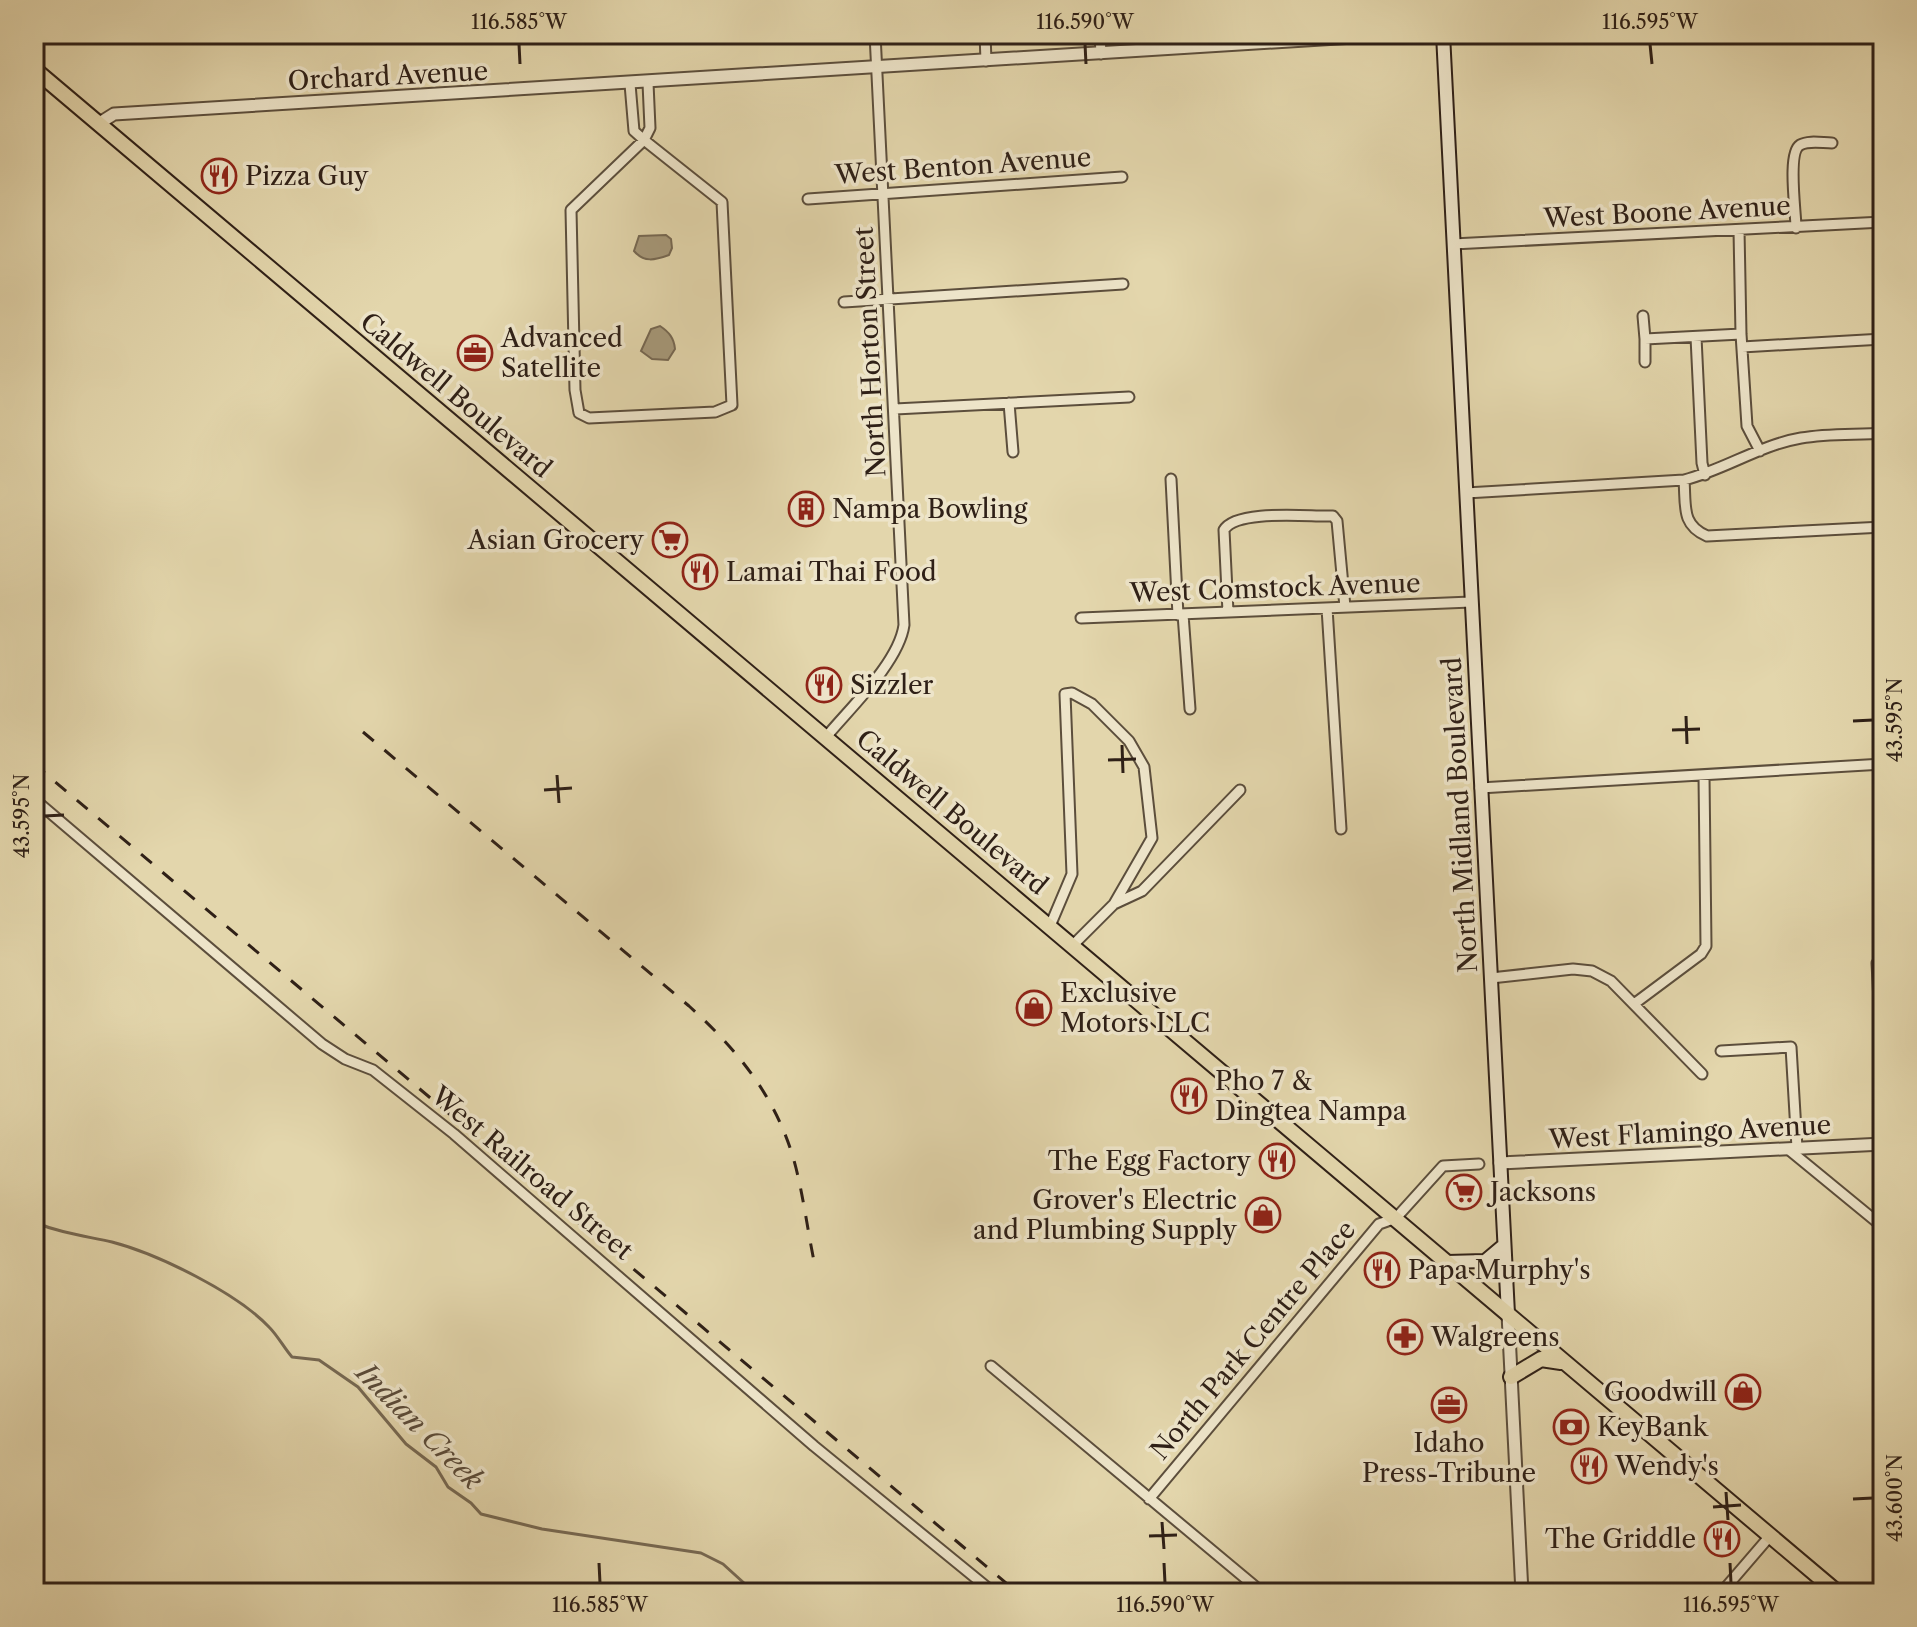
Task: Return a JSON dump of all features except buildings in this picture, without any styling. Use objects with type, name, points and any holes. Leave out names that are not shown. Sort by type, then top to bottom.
[{"type":"main road","name":"North Midland Boulevard","points":[[1443,34],[1508,1314]]},
{"type":"main road","name":"Caldwell Boulevard","points":[[34,69],[1838,1593]]},
{"type":"main road","points":[[1447,1262],[1478,1263],[1490,1258],[1504,1245]]},
{"type":"main road","points":[[1511,1377],[1541,1359],[1562,1362]]},
{"type":"street","name":"North Horton Street","points":[[826,737],[891,657],[903,631],[895,409],[875,34]]},
{"type":"street","points":[[985,34],[986,61]]},
{"type":"street","points":[[1100,34],[1101,54]]},
{"type":"street","name":"Orchard Avenue","points":[[98,124],[114,114],[1402,34]]},
{"type":"street","points":[[630,84],[634,131],[644,140],[722,202],[732,405],[715,412],[589,418],[579,413],[575,390],[571,210],[644,140],[650,128],[648,83]]},
{"type":"street","points":[[1796,228],[1793,151],[1799,145],[1810,142],[1832,143]]},
{"type":"street","name":"West Benton Avenue","points":[[808,199],[1122,177]]},
{"type":"street","name":"West Boone Avenue","points":[[1453,244],[1883,222]]},
{"type":"street","points":[[1739,230],[1747,426],[1760,451]]},
{"type":"street","points":[[844,302],[1123,284]]},
{"type":"street","points":[[1643,316],[1645,362]]},
{"type":"street","points":[[1645,339],[1741,334]]},
{"type":"street","points":[[1696,337],[1705,475]]},
{"type":"street","points":[[1742,347],[1883,339]]},
{"type":"street","points":[[895,409],[1129,397]]},
{"type":"street","points":[[1009,403],[1013,452]]},
{"type":"street","points":[[1466,493],[1684,480],[1705,475],[1802,437],[1883,433]]},
{"type":"street","points":[[1171,479],[1190,709]]},
{"type":"street","points":[[1684,480],[1687,519],[1693,530],[1707,536],[1883,527]]},
{"type":"street","points":[[1228,612],[1224,530],[1235,519],[1256,516],[1333,516],[1337,521],[1345,607]]},
{"type":"street","name":"West Comstock Avenue","points":[[1081,618],[1471,602]]},
{"type":"street","points":[[1327,608],[1341,829]]},
{"type":"street","points":[[1050,926],[1072,874],[1065,694],[1072,693],[1092,704],[1129,741],[1144,767],[1152,838],[1114,904],[1073,945]]},
{"type":"street","points":[[1480,788],[1883,764]]},
{"type":"street","points":[[1634,1004],[1701,954],[1706,946],[1704,776]]},
{"type":"street","points":[[1114,904],[1142,891],[1240,790]]},
{"type":"street","name":"West Railroad Street","points":[[34,799],[322,1044],[345,1059],[373,1070],[454,1134],[814,1446],[994,1593]]},
{"type":"street","points":[[1877,963],[1883,1078]]},
{"type":"street","points":[[1491,978],[1573,969],[1592,971],[1611,981],[1702,1074]]},
{"type":"street","points":[[1721,1051],[1791,1047],[1792,1148],[1883,1227]]},
{"type":"street","name":"West Flamingo Avenue","points":[[1500,1163],[1883,1144]]},
{"type":"street","name":"North Park Centre Place","points":[[1149,1499],[1379,1224],[1396,1218],[1443,1166],[1479,1164]]},
{"type":"street","name":"North Midland Boulevard","points":[[1508,1314],[1522,1593]]},
{"type":"street","points":[[991,1366],[1263,1593]]},
{"type":"street","points":[[1721,1593],[1770,1536]]},
{"type":"shaded area","points":[[666,235],[671,239],[669,255],[650,259],[634,251],[639,236]]},
{"type":"shaded area","points":[[660,326],[670,336],[675,349],[668,360],[652,359],[641,351],[651,329]]},
{"type":"waterway","name":"Indian Creek","points":[[34,1222],[131,1248],[196,1276],[237,1301],[269,1327],[292,1357],[319,1360],[358,1387],[406,1444],[436,1467],[448,1487],[481,1514],[542,1529],[701,1553],[723,1564],[755,1593]]},
{"type":"railway","points":[[363,732],[689,1006],[725,1041],[768,1099],[789,1144],[815,1266]]},
{"type":"railway","points":[[34,764],[1018,1593]]},
{"type":"place","name":"Pizza Guy","points":[[219,176]]},
{"type":"place","name":"Advanced Satellite","points":[[475,353]]},
{"type":"place","name":"Nampa Bowling","points":[[806,509]]},
{"type":"place","name":"Asian Grocery","points":[[670,540]]},
{"type":"place","name":"Lamai Thai Food","points":[[700,572]]},
{"type":"place","name":"Sizzler","points":[[824,685]]},
{"type":"place","name":"Exclusive Motors LLC","points":[[1034,1008]]},
{"type":"place","name":"Pho 7 & Dingtea Nampa","points":[[1189,1096]]},
{"type":"place","name":"The Egg Factory","points":[[1277,1161]]},
{"type":"place","name":"Jacksons","points":[[1464,1192]]},
{"type":"place","name":"Grover's Electric and Plumbing Supply","points":[[1263,1215]]},
{"type":"place","name":"Papa Murphy's","points":[[1382,1270]]},
{"type":"place","name":"Walgreens","points":[[1405,1337]]},
{"type":"place","name":"Goodwill","points":[[1743,1392]]},
{"type":"place","name":"Idaho Press-Tribune","points":[[1449,1405]]},
{"type":"place","name":"KeyBank","points":[[1571,1427]]},
{"type":"place","name":"Wendy's","points":[[1589,1466]]},
{"type":"place","name":"The Griddle","points":[[1722,1539]]}]
